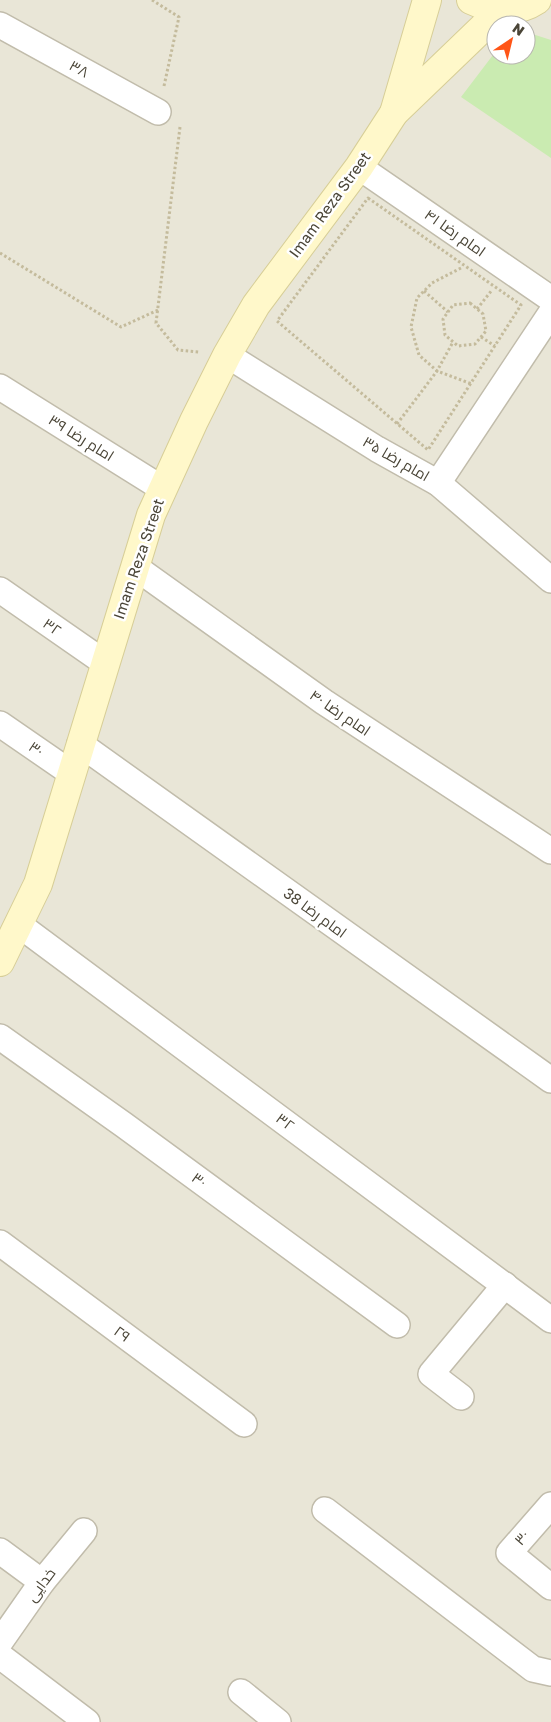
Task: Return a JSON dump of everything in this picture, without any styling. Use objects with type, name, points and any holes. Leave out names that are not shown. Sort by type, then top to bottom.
[{"type":"street","points":[[394,113],[427,0]]},
{"type":"street","points":[[471,0],[484,6],[501,10],[519,8],[541,1]]},
{"type":"street","points":[[394,113],[501,10]]},
{"type":"street","name":"۳۸","points":[[0,25],[158,112]]},
{"type":"street","name":"Imam Reza Street","points":[[0,962],[38,884],[151,514],[227,355],[256,305],[359,166],[394,113]]},
{"type":"street","name":"امام رضا ۴۱","points":[[359,166],[475,259],[551,299]]},
{"type":"street","points":[[438,483],[551,313]]},
{"type":"street","name":"امام رضا ۳۵","points":[[227,355],[377,449],[438,483],[551,580]]},
{"type":"street","name":"امام رضا ۳۹","points":[[0,387],[163,489]]},
{"type":"street","name":"امام رضا ۴۰","points":[[135,567],[324,702],[551,851]]},
{"type":"street","name":"۳۲","points":[[0,590],[105,664]]},
{"type":"street","name":"۳۰","points":[[0,724],[72,774]]},
{"type":"street","name":"امام رضا 38","points":[[80,744],[551,1080]]},
{"type":"street","name":"۳۲","points":[[18,924],[551,1320]]},
{"type":"street","name":"۳۰","points":[[0,1036],[397,1325]]},
{"type":"street","name":"۲۹","points":[[0,1243],[244,1424]]},
{"type":"street","points":[[461,1397],[431,1374],[505,1285]]},
{"type":"street","name":"۳۰","points":[[551,1505],[509,1553],[551,1587]]},
{"type":"street","points":[[325,1510],[533,1669],[551,1673]]},
{"type":"street","name":"خدایی","points":[[0,1642],[42,1582],[84,1531]]},
{"type":"street","points":[[0,1551],[42,1582]]},
{"type":"street","points":[[0,1656],[87,1722]]},
{"type":"street","points":[[241,1692],[278,1722]]},
{"type":"path","points":[[152,0],[178,17],[158,112],[181,120],[156,323],[178,350],[227,355]]},
{"type":"path","points":[[368,198],[475,259],[521,305],[428,450],[277,321],[368,198]]},
{"type":"path","points":[[0,253],[121,327],[158,310]]},
{"type":"path","points":[[475,259],[432,283],[417,298],[411,327],[419,355],[437,371],[471,384],[500,390]]},
{"type":"path","points":[[424,291],[448,312]]},
{"type":"path","points":[[470,303],[484,314],[486,331],[475,344],[458,346],[445,336],[443,319],[448,312],[453,305],[470,303]]},
{"type":"path","points":[[377,449],[437,371],[453,342]]},
{"type":"shaded area","points":[[0,0],[551,0],[551,1722],[0,1722]]},
{"type":"green space","points":[[536,35],[551,40],[551,158],[461,97],[486,64],[536,65]]}]
